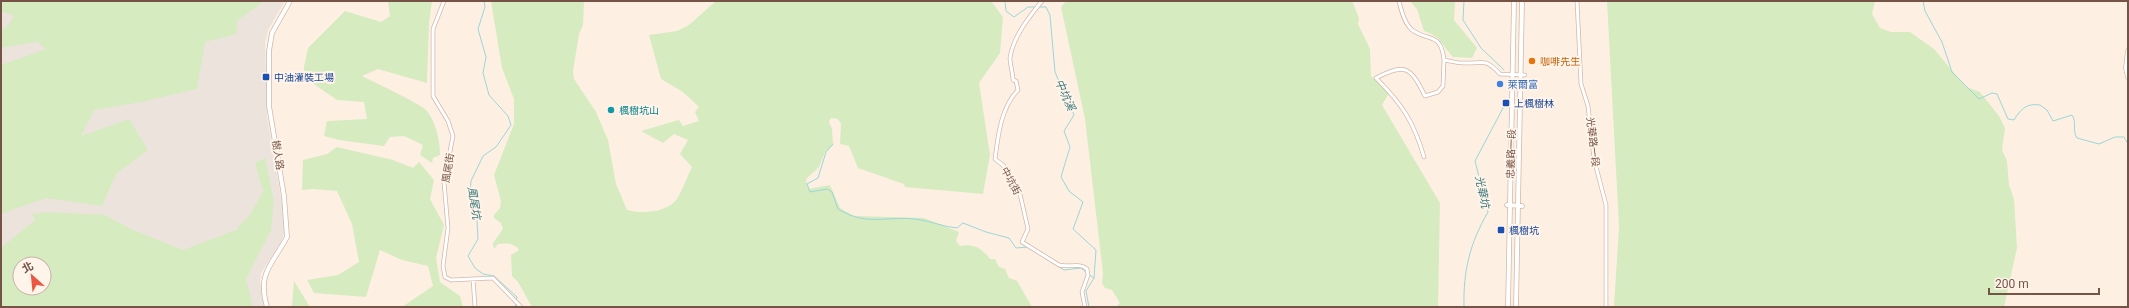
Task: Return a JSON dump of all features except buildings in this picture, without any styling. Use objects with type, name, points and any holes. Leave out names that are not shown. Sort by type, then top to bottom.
[{"type":"main road","name":"樹人路","points":[[267,307],[263,282],[264,275],[287,237],[284,196],[269,106],[268,51],[272,33],[290,1]]},
{"type":"main road","name":"忠義路一段","points":[[1508,307],[1508,205],[1514,1]]},
{"type":"main road","name":"忠義路一段","points":[[1516,307],[1523,75],[1522,1]]},
{"type":"main road","points":[[2128,51],[2126,68],[2128,77]]},
{"type":"main road","points":[[1508,205],[1520,206]]},
{"type":"street","name":"風尾街","points":[[444,1],[433,29],[433,96],[448,120],[453,136],[444,182],[448,228],[443,266],[445,277],[451,280],[493,278],[521,307]]},
{"type":"street","name":"中坑街","points":[[1042,1],[1023,26],[1010,59],[1014,80],[1016,81],[1018,90],[1013,94],[998,132],[995,159],[1004,166],[1020,194],[1028,229],[1022,242],[1059,265],[1066,267],[1081,266],[1088,274],[1082,292],[1085,307]]},
{"type":"street","points":[[1399,1],[1401,11],[1412,29],[1436,39],[1443,49],[1444,86],[1433,94],[1424,96],[1413,75],[1405,70],[1396,68],[1376,78],[1397,99],[1416,131],[1424,157]]},
{"type":"street","name":"光華路一段","points":[[1577,1],[1581,46],[1581,84],[1588,106],[1594,160],[1606,205],[1606,307]]},
{"type":"street","points":[[1444,60],[1464,63],[1484,61],[1491,65],[1500,74],[1523,75]]},
{"type":"street","points":[[473,278],[475,307]]},
{"type":"shaded area","points":[[1,1],[285,1],[268,30],[265,42],[267,117],[286,227],[281,242],[261,273],[260,282],[265,307],[1,307]]},
{"type":"green space","points":[[1,1],[265,1],[238,20],[236,34],[205,42],[197,89],[141,102],[94,110],[81,136],[129,119],[148,150],[116,174],[102,206],[46,198],[1,214],[1,65],[46,49],[37,42],[1,48],[1,27],[5,29],[14,16],[1,11]]},
{"type":"green space","points":[[388,1],[432,1],[429,23],[427,83],[378,69],[362,76],[407,98],[427,111],[435,126],[440,149],[440,155],[433,158],[432,163],[420,155],[423,145],[404,136],[390,137],[384,146],[339,140],[324,136],[327,121],[367,119],[364,102],[337,100],[305,78],[304,67],[308,48],[345,11],[381,22],[390,16]]},
{"type":"green space","points":[[491,1],[584,1],[583,25],[579,34],[573,71],[574,79],[596,112],[608,140],[616,184],[627,210],[646,212],[660,210],[673,204],[677,199],[692,167],[680,154],[688,140],[674,134],[663,143],[641,131],[679,120],[683,126],[699,121],[695,112],[699,107],[683,92],[661,79],[649,35],[677,31],[689,25],[716,1],[991,1],[1003,17],[1000,53],[979,83],[990,155],[983,194],[905,187],[904,184],[858,168],[849,146],[840,144],[841,124],[838,119],[831,118],[829,122],[832,129],[833,145],[825,152],[819,167],[806,179],[808,189],[830,185],[840,208],[854,216],[924,218],[959,232],[956,241],[960,246],[969,245],[977,247],[990,259],[995,259],[999,267],[1005,269],[1009,278],[1017,281],[1032,307],[532,307],[518,282],[512,276],[511,255],[519,250],[513,245],[507,244],[498,244],[494,249],[493,243],[503,229],[501,223],[494,218],[494,215],[500,208],[501,201],[494,175],[514,124],[514,99],[502,68]]},
{"type":"green space","points":[[1066,1],[1352,1],[1359,18],[1358,24],[1370,49],[1371,76],[1389,93],[1382,105],[1440,203],[1438,307],[1116,307],[1120,303],[1112,290],[1105,288],[1102,283],[1103,273],[1085,119],[1061,7]]},
{"type":"green space","points":[[1410,1],[1455,1],[1454,20],[1477,48],[1472,58],[1453,57],[1441,41],[1435,36],[1424,31],[1417,9]]},
{"type":"green space","points":[[1607,1],[1875,1],[1872,14],[1880,28],[1891,32],[1910,32],[1934,49],[1966,87],[1980,92],[1999,116],[2005,128],[2002,150],[2007,161],[2009,185],[2014,199],[2017,248],[2004,307],[1614,307],[1619,226]]},
{"type":"green space","points":[[337,147],[393,160],[413,168],[419,162],[434,180],[430,199],[444,225],[436,258],[440,282],[460,296],[463,307],[402,307],[433,286],[428,266],[402,260],[380,250],[366,297],[314,293],[307,280],[338,275],[359,262],[352,224],[337,191],[312,189],[302,190],[303,160],[327,154]]},
{"type":"green space","points":[[265,158],[274,201],[271,230],[246,279],[253,307],[1,307],[1,248],[35,220],[32,214],[48,212],[105,215],[131,229],[183,250],[236,230],[251,213],[263,191],[255,163]]},
{"type":"green space","points":[[294,281],[310,307],[292,307]]},
{"type":"waterway","name":"風尾坑","points":[[484,1],[485,7],[478,29],[486,57],[483,73],[489,95],[508,116],[511,125],[496,147],[483,156],[471,181],[470,193],[476,203],[478,239],[468,256],[475,268],[483,274],[494,276],[517,297],[515,307]]},
{"type":"waterway","name":"中坑溪","points":[[1005,1],[1006,11],[1014,17],[1028,7],[1036,7]]},
{"type":"waterway","name":"光華坑","points":[[1464,1],[1463,20],[1481,48],[1504,70]]},
{"type":"waterway","points":[[1923,1],[1925,11],[1942,42],[1952,72],[1979,99],[1992,93],[1997,94],[2008,119],[2014,120],[2027,106],[2040,105],[2047,110],[2053,121],[2072,115],[2077,138],[2099,144],[2115,137],[2124,137],[2128,144]]},
{"type":"waterway","name":"中坑溪","points":[[1039,7],[1046,7],[1050,15],[1055,72],[1074,115],[1064,131],[1070,147],[1061,177],[1069,191],[1083,202],[1073,229],[1096,250],[1094,278],[1086,291],[1089,307]]},
{"type":"waterway","name":"光華坑","points":[[1464,307],[1466,269],[1472,246],[1488,212],[1475,161],[1503,108],[1504,103]]},
{"type":"waterway","points":[[833,144],[826,152],[818,178],[807,184],[810,192],[827,189],[832,192],[838,209],[849,215],[869,219],[910,219],[957,228],[963,223],[986,232],[1009,238],[1016,248],[1028,247]]},
{"type":"waterway","points":[[1034,251],[1064,270],[1081,268],[1086,272]]},
{"type":"waterway","name":"中坑溪","points":[[1088,274],[1094,278]]},
{"type":"place","name":"咖啡先生","points":[[1532,61]]},
{"type":"place","name":"中油灌裝工場","points":[[266,77]]},
{"type":"place","name":"萊爾富","points":[[1500,84]]},
{"type":"place","name":"上楓樹林","points":[[1506,103]]},
{"type":"place","name":"楓樹坑山","points":[[611,110]]},
{"type":"place","name":"楓樹坑","points":[[1501,230]]}]
